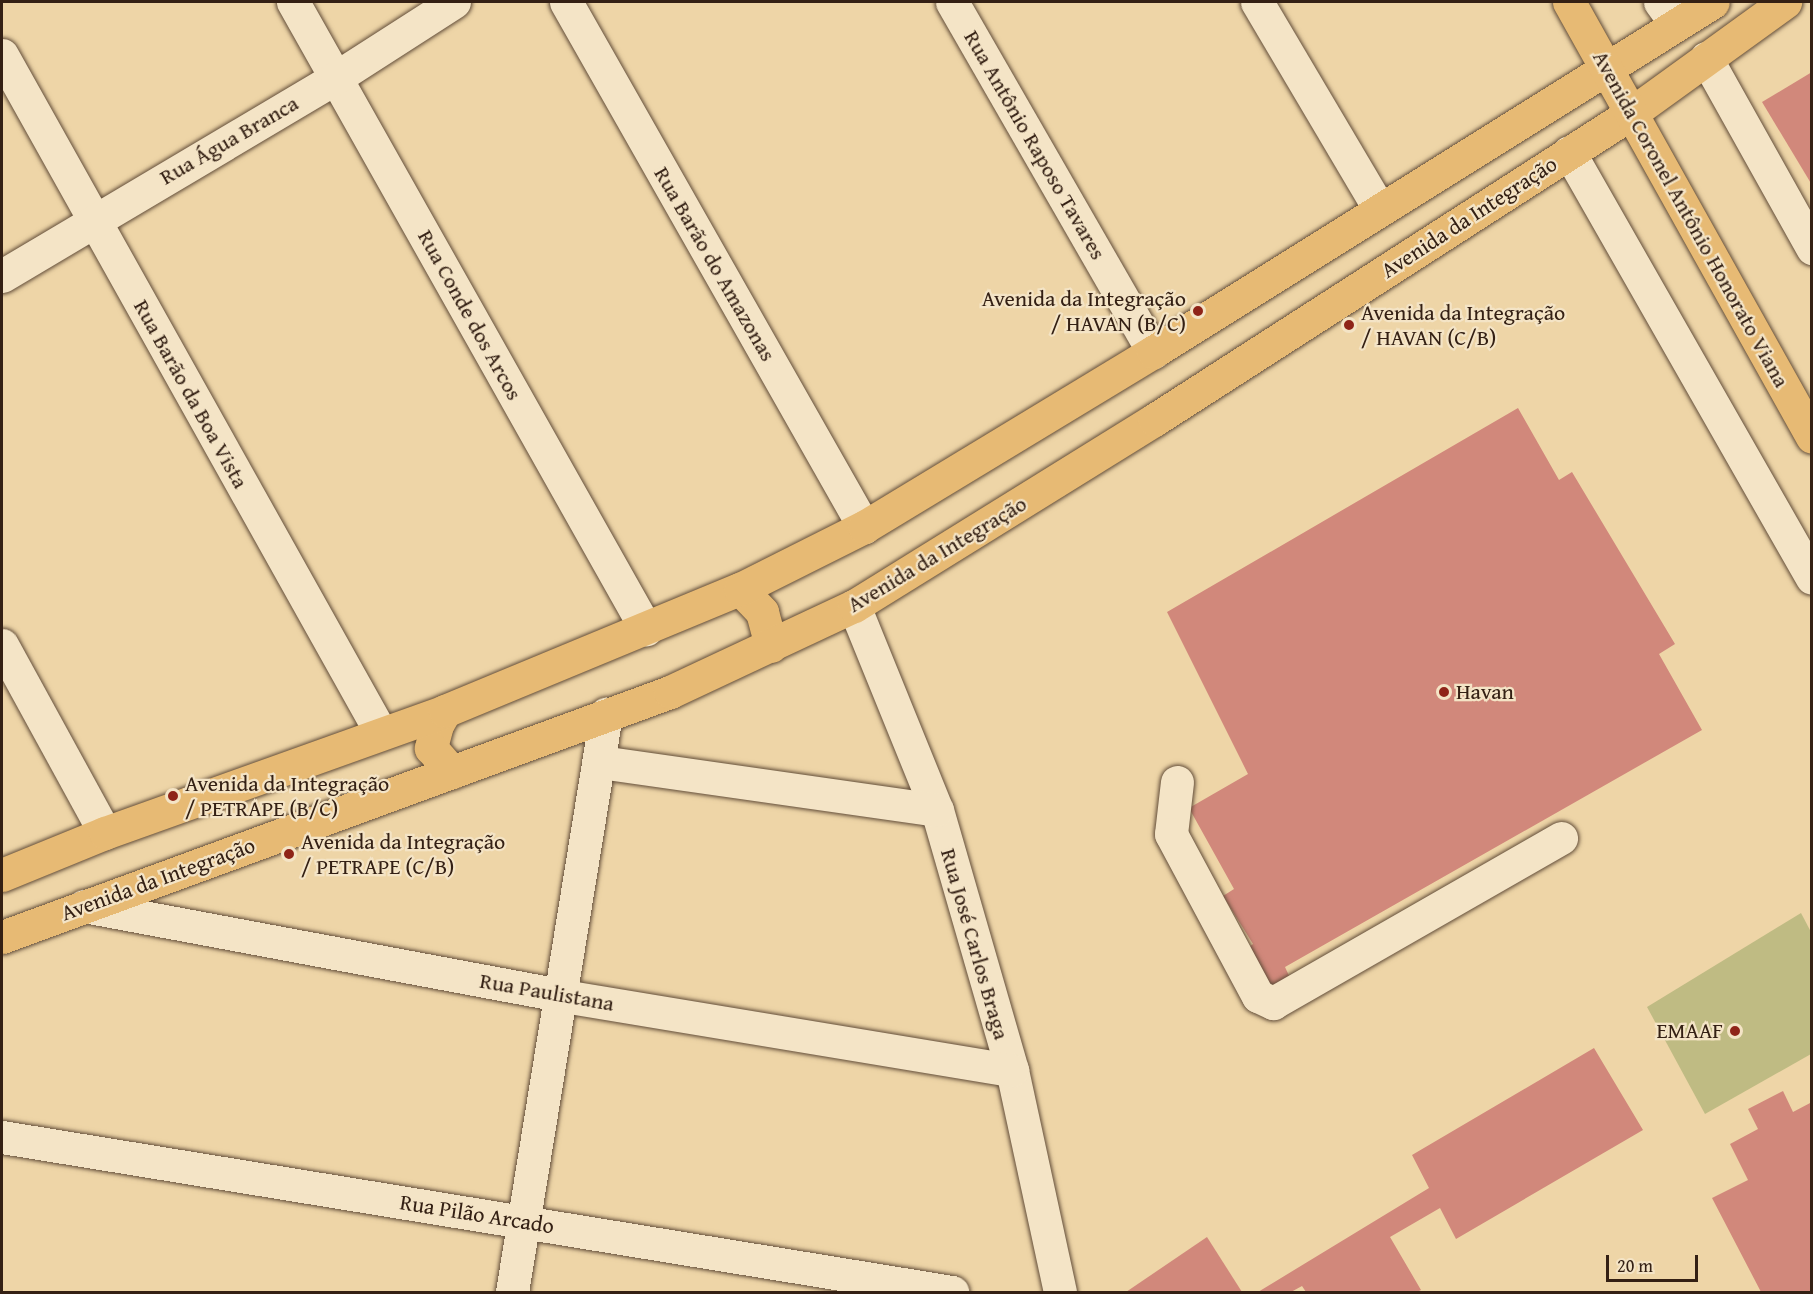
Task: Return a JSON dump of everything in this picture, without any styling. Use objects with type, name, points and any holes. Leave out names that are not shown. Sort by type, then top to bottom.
[{"type":"main road","name":"Avenida Coronel Antônio Honorato Viana","points":[[1569,2],[1608,67],[1812,437]]},
{"type":"main road","points":[[2,875],[105,833],[445,711],[740,588],[864,527],[1153,352],[1379,208],[1608,67],[1667,12],[1713,2]]},
{"type":"main road","name":"Avenida da Integração","points":[[2,937],[679,688],[854,606],[1154,420],[1633,112],[1785,2]]},
{"type":"main road","points":[[740,588],[762,612],[771,646]]},
{"type":"main road","points":[[445,711],[437,725],[431,748],[452,772]]},
{"type":"street","name":"Rua Conde dos Arcos","points":[[293,2],[646,629]]},
{"type":"street","name":"Rua Água Branca","points":[[2,276],[93,219],[336,77],[454,2]]},
{"type":"street","name":"Rua Barão do Amazonas","points":[[566,2],[864,527]]},
{"type":"street","name":"Rua Antônio Raposo Tavares","points":[[952,2],[1153,352]]},
{"type":"street","points":[[1257,2],[1379,208]]},
{"type":"street","name":"Rua Barão da Boa Vista","points":[[2,55],[381,734]]},
{"type":"street","points":[[1706,58],[1812,248]]},
{"type":"street","points":[[1569,152],[1812,579]]},
{"type":"street","name":"Rua José Carlos Braga","points":[[854,606],[937,810],[1012,1070],[1060,1293]]},
{"type":"street","points":[[2,645],[105,833]]},
{"type":"street","points":[[512,1293],[563,996],[606,714]]},
{"type":"street","points":[[600,762],[937,810]]},
{"type":"street","points":[[1177,782],[1171,834],[1258,996],[1272,1003],[1561,838]]},
{"type":"street","name":"Rua Paulistana","points":[[84,906],[563,996],[1012,1070]]},
{"type":"street","name":"Rua Pilão Arcado","points":[[2,1137],[952,1293]]},
{"type":"shaded area","name":"EMAAF","points":[[1801,913],[1811,932],[1811,1054],[1705,1114],[1647,1007]]},
{"type":"building","points":[[1812,72],[1812,185],[1762,102]]},
{"type":"building","name":"Havan","points":[[1518,408],[1559,480],[1572,472],[1675,644],[1659,654],[1702,730],[1285,967],[1291,980],[1272,992],[1246,949],[1253,944],[1223,896],[1234,889],[1189,808],[1248,774],[1167,612]]},
{"type":"building","name":"EMAAF","points":[[1594,1048],[1643,1130],[1456,1239],[1440,1208],[1390,1237],[1421,1290],[1417,1292],[1306,1292],[1302,1286],[1291,1292],[1258,1292],[1429,1188],[1412,1155]]},
{"type":"building","points":[[1783,1091],[1793,1112],[1812,1102],[1812,1292],[1761,1292],[1712,1198],[1748,1180],[1730,1144],[1758,1129],[1748,1109]]},
{"type":"building","points":[[1207,1237],[1242,1292],[1126,1292]]},
{"type":"place","name":"Avenida da Integração / HAVAN (B/C)","points":[[1198,311]]},
{"type":"place","name":"Avenida da Integração / HAVAN (C/B)","points":[[1349,325]]},
{"type":"place","name":"Havan","points":[[1444,692]]},
{"type":"place","name":"Avenida da Integração / PETRAPE (B/C)","points":[[173,796]]},
{"type":"place","name":"Avenida da Integração / PETRAPE (C/B)","points":[[289,854]]},
{"type":"place","name":"EMAAF","points":[[1735,1031]]}]
